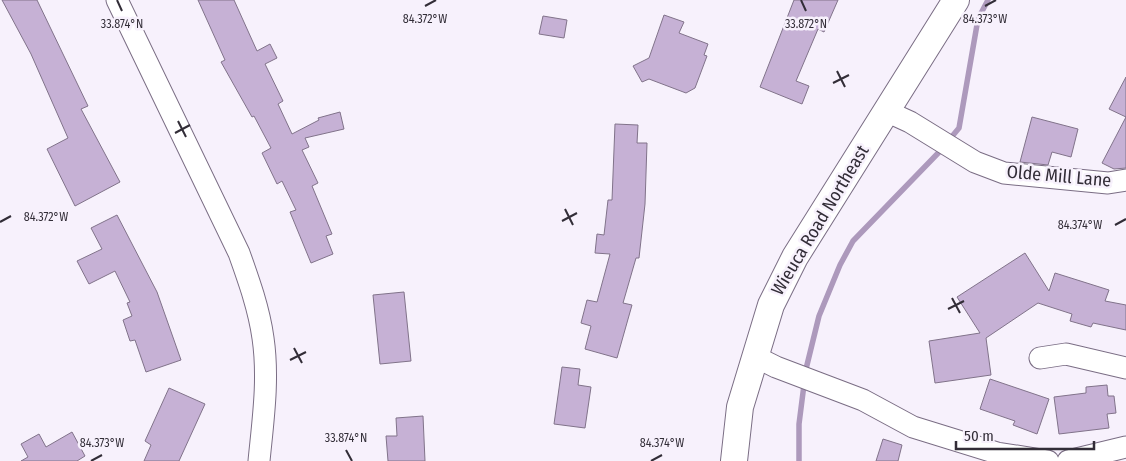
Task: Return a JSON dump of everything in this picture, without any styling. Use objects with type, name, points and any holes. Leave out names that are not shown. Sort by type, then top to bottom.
[{"type":"street","points":[[118,0],[239,253],[254,292],[264,339],[266,391],[259,461]]},
{"type":"street","name":"Wieuca Road Northeast","points":[[734,461],[740,407],[770,305],[795,257],[898,116],[956,0]]},
{"type":"street","name":"Olde Mill Lane","points":[[898,116],[975,162],[1004,173],[1108,183],[1126,180]]},
{"type":"street","points":[[1040,358],[1066,354],[1126,368]]},
{"type":"street","points":[[754,356],[776,367],[857,398],[913,427],[997,453],[1048,461]]},
{"type":"street","points":[[1068,461],[1126,447]]},
{"type":"building","points":[[2,0],[37,0],[88,106],[81,109],[120,182],[75,206],[47,149],[68,138],[31,54]]},
{"type":"building","points":[[198,0],[234,0],[257,51],[270,44],[277,58],[265,64],[283,101],[278,104],[292,134],[319,120],[318,118],[340,112],[344,129],[305,138],[309,147],[302,150],[318,183],[312,186],[332,234],[326,236],[333,254],[311,263],[290,212],[296,210],[282,181],[277,184],[262,153],[271,148],[221,62],[225,60]]},
{"type":"building","points":[[794,0],[838,0],[824,32],[818,29],[796,81],[809,86],[802,104],[760,87]]},
{"type":"building","points":[[664,15],[684,22],[679,33],[708,44],[704,55],[707,56],[695,88],[686,93],[649,79],[642,82],[633,66],[649,58]]},
{"type":"building","points":[[543,16],[567,20],[564,38],[539,34]]},
{"type":"building","points":[[1126,77],[1126,117],[1109,109]]},
{"type":"building","points":[[1032,117],[1078,129],[1071,157],[1052,152],[1048,165],[1020,162]]},
{"type":"building","points":[[1126,117],[1126,168],[1114,169],[1102,163]]},
{"type":"building","points":[[615,124],[638,125],[637,143],[647,143],[645,204],[639,258],[636,258],[623,303],[632,305],[617,358],[585,349],[591,326],[581,323],[587,300],[597,302],[610,254],[595,253],[597,234],[604,235],[608,200],[612,200]]},
{"type":"building","points":[[117,215],[157,292],[181,360],[146,372],[135,340],[130,341],[123,320],[132,316],[127,303],[130,302],[115,271],[89,284],[77,261],[102,249],[91,228]]},
{"type":"building","points":[[1025,253],[1049,291],[1055,273],[1109,290],[1105,301],[1126,305],[1126,330],[1093,323],[1091,327],[1070,321],[1072,314],[1038,303],[986,338],[991,375],[935,383],[929,341],[980,333],[957,297]]},
{"type":"building","points":[[404,292],[411,361],[380,364],[373,295]]},
{"type":"building","points":[[562,367],[580,369],[578,385],[591,387],[585,428],[554,424]]},
{"type":"building","points":[[990,379],[1049,399],[1037,434],[1013,425],[1015,421],[980,409]]},
{"type":"building","points":[[1107,385],[1108,396],[1114,396],[1116,413],[1107,414],[1109,428],[1059,434],[1054,397],[1086,393],[1086,387]]},
{"type":"building","points":[[169,388],[205,404],[179,461],[144,461],[151,445],[145,441]]},
{"type":"building","points":[[423,416],[425,461],[388,461],[386,436],[397,436],[396,418]]},
{"type":"building","points":[[72,432],[85,456],[77,461],[21,461],[28,457],[21,444],[39,434],[46,447]]},
{"type":"building","points":[[883,439],[902,445],[898,461],[876,461]]},
{"type":"waterway","points":[[949,140],[959,128],[978,19],[988,0]]},
{"type":"waterway","points":[[799,461],[799,424],[806,369],[819,316],[840,265],[853,241],[944,147]]}]
